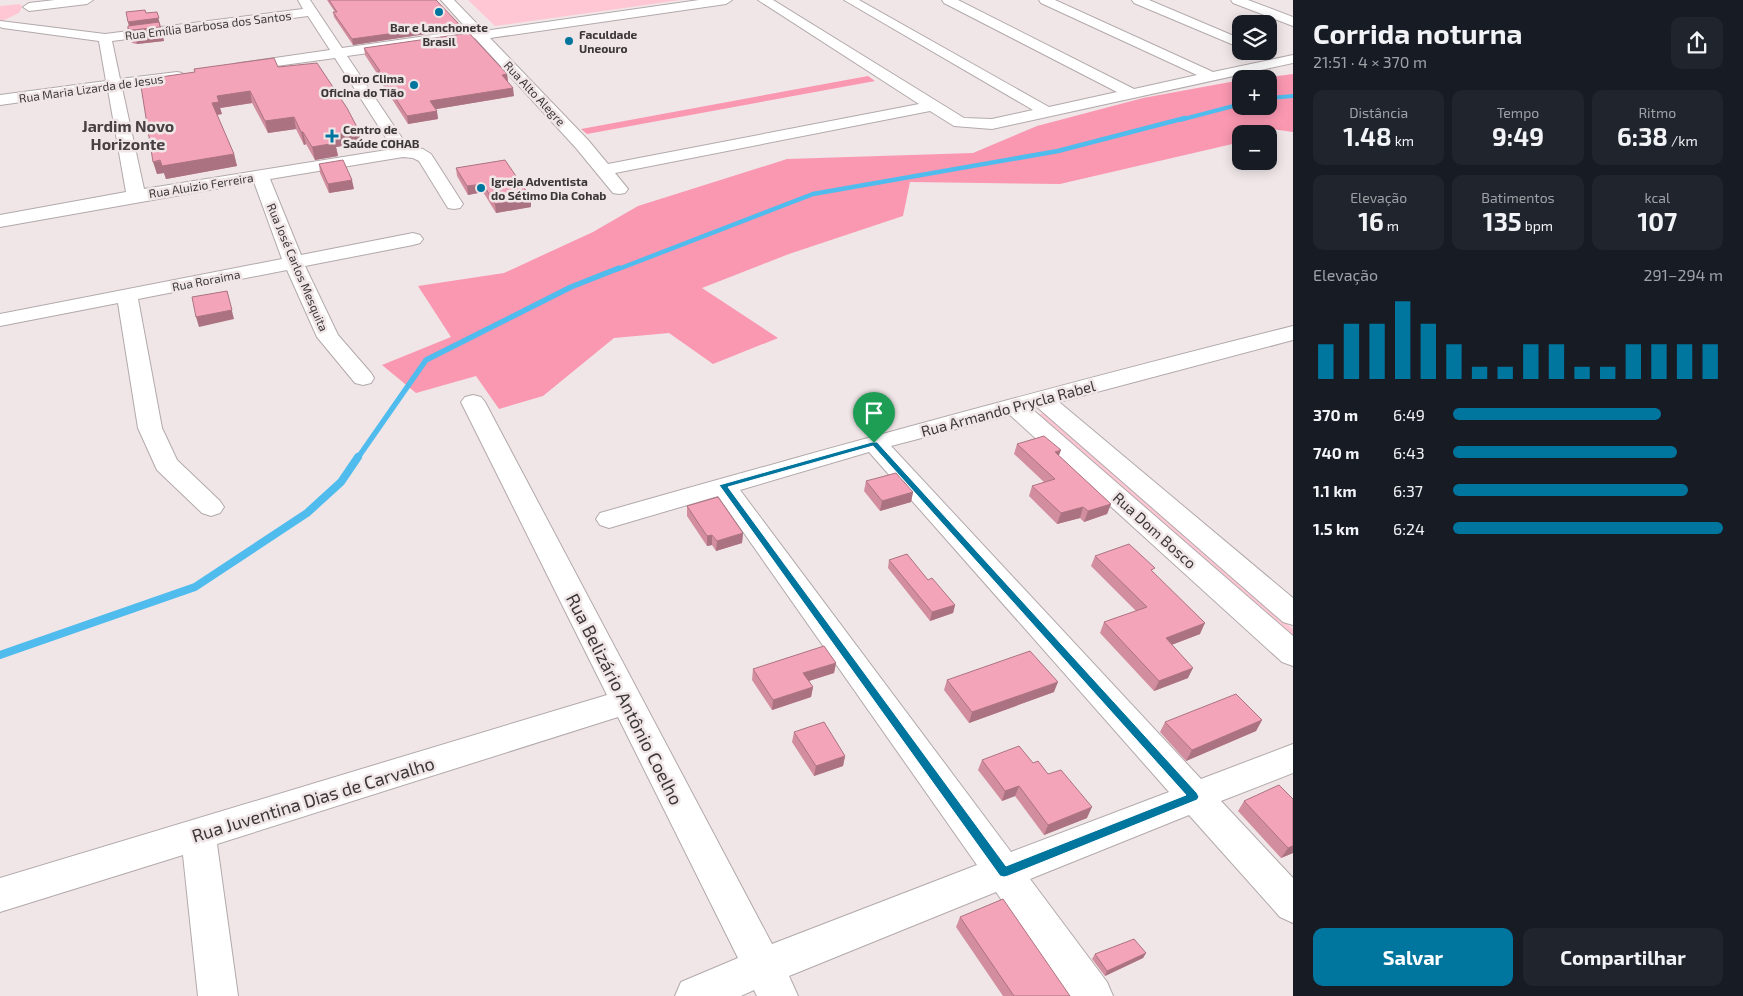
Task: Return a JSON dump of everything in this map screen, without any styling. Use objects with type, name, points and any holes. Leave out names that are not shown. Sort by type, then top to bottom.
[{"type":"street","points":[[1,25],[18,18],[26,12],[26,3],[87,0]]},
{"type":"street","points":[[304,0],[403,152],[417,153],[425,158],[454,204]]},
{"type":"street","name":"Rua Alto Alegre","points":[[447,0],[582,144],[619,189]]},
{"type":"street","points":[[222,69],[726,0]]},
{"type":"street","points":[[764,0],[960,123],[992,124],[1288,60]]},
{"type":"street","points":[[850,0],[1047,112]]},
{"type":"street","points":[[948,0],[1132,94]]},
{"type":"street","points":[[1045,0],[1212,77]]},
{"type":"street","points":[[1138,0],[1232,40]]},
{"type":"street","points":[[1237,0],[1293,22]]},
{"type":"street","name":"Rua Emília Barbosa dos Santos","points":[[1,25],[105,38],[311,12]]},
{"type":"street","points":[[105,38],[136,196]]},
{"type":"street","name":"Rua Maria Lizarda de Jesus","points":[[0,100],[193,73]]},
{"type":"street","points":[[604,170],[932,106]]},
{"type":"street","name":"Rua Aluizio Ferreira","points":[[0,221],[136,196],[403,152]]},
{"type":"street","name":"Rua José Carlos Mesquita","points":[[260,176],[294,263],[328,337],[363,378]]},
{"type":"street","name":"Rua Roraima","points":[[0,320],[413,240]]},
{"type":"street","points":[[127,295],[150,428],[166,464],[210,507]]},
{"type":"street","name":"Rua Armando Prycla Rabel","points":[[609,519],[874,443],[1293,333]]},
{"type":"street","name":"Rua Dom Bosco","points":[[1043,400],[1293,614]]},
{"type":"street","name":"Rua Belizário Antônio Coelho","points":[[473,402],[771,982]]},
{"type":"street","name":"Rua Dom Bosco","points":[[1016,407],[1293,654]]},
{"type":"street","points":[[874,443],[1293,905]]},
{"type":"street","points":[[723,485],[1093,996]]},
{"type":"street","name":"Rua Juventina Dias de Carvalho","points":[[0,895],[626,702]]},
{"type":"street","points":[[695,996],[771,982],[1004,872],[1293,758]]},
{"type":"street","points":[[198,834],[218,996]]},
{"type":"shaded area","points":[[468,0],[681,0],[495,26]]},
{"type":"shaded area","points":[[20,4],[22,7],[19,13],[0,22],[0,6]]},
{"type":"shaded area","points":[[1293,74],[1293,132],[1277,130],[1277,125],[1232,125],[1232,144],[1060,184],[910,182],[903,216],[789,254],[702,288],[778,338],[713,364],[669,333],[614,338],[543,396],[499,409],[476,376],[416,393],[382,365],[451,337],[418,286],[504,273],[593,232],[638,206],[787,159],[973,153],[1037,126],[1143,98],[1232,82],[1232,115],[1277,115],[1277,76]]},
{"type":"shaded area","points":[[868,76],[875,81],[587,134],[581,129]]},
{"type":"shaded area","points":[[1041,413],[1048,415],[1293,629],[1293,642],[1039,417]]},
{"type":"building","points":[[329,0],[436,0],[459,24],[352,39],[333,12],[337,12]]},
{"type":"building","points":[[145,10],[146,13],[157,12],[159,18],[128,22],[126,12]]},
{"type":"building","points":[[159,22],[160,27],[128,29],[128,26]]},
{"type":"building","points":[[469,33],[507,74],[502,75],[513,88],[430,101],[437,111],[407,116],[364,48]]},
{"type":"building","points":[[274,58],[278,67],[317,63],[347,108],[359,131],[332,135],[336,143],[312,147],[303,132],[301,132],[294,117],[265,121],[250,91],[217,96],[219,102],[212,103],[234,154],[162,166],[160,160],[153,162],[140,80],[195,72],[194,69]]},
{"type":"building","points":[[343,160],[352,180],[328,184],[319,164]]},
{"type":"building","points":[[505,160],[531,198],[495,204],[483,184],[467,186],[456,168]]},
{"type":"building","points":[[227,291],[232,310],[196,317],[192,297]]},
{"type":"building","points":[[1044,436],[1061,450],[1055,452],[1111,504],[1088,511],[1083,507],[1061,513],[1032,486],[1055,479],[1017,444]]},
{"type":"building","points":[[896,473],[913,492],[882,501],[866,481]]},
{"type":"building","points":[[718,497],[743,533],[717,541],[712,535],[707,536],[687,506]]},
{"type":"building","points":[[1129,544],[1155,568],[1151,570],[1205,623],[1166,638],[1193,668],[1159,681],[1104,622],[1147,607],[1095,556]]},
{"type":"building","points":[[907,554],[928,580],[932,578],[955,605],[932,612],[889,560]]},
{"type":"building","points":[[824,646],[836,663],[803,673],[813,687],[773,700],[753,669]]},
{"type":"building","points":[[1030,651],[1058,682],[972,712],[947,680]]},
{"type":"building","points":[[1236,694],[1262,720],[1192,750],[1165,722]]},
{"type":"building","points":[[824,722],[845,756],[816,766],[794,732]]},
{"type":"building","points":[[1019,746],[1033,763],[1038,761],[1048,774],[1061,770],[1092,807],[1048,825],[1019,786],[1005,791],[982,760]]},
{"type":"building","points":[[1279,785],[1293,799],[1293,846],[1288,848],[1244,801]]},
{"type":"building","points":[[1003,899],[1070,996],[1014,996],[960,917]]},
{"type":"building","points":[[1134,939],[1146,953],[1107,971],[1095,954]]},
{"type":"waterway","points":[[1277,97],[1293,96]]},
{"type":"waterway","points":[[1180,120],[1232,106]]},
{"type":"waterway","points":[[616,270],[813,194],[1058,151],[1185,118]]},
{"type":"waterway","points":[[357,459],[426,360],[571,287],[619,268]]},
{"type":"waterway","points":[[0,655],[195,587],[307,513],[341,482],[358,457]]},
{"type":"place","name":"Bar e Lanchonete Brasil","points":[[439,12]]},
{"type":"place","name":"Faculdade Uneouro","points":[[569,41]]},
{"type":"place","name":"Ouro Clima Oficina do Tião","points":[[414,85]]},
{"type":"place","name":"Centro de Saúde COHAB","points":[[332,136]]},
{"type":"place","name":"Igreja Adventista do Sétimo Dia Cohab","points":[[481,188]]},
{"type":"district","name":"Jardim Novo Horizonte","points":[[128,134]]},
{"type":"route","points":[[874,443],[1194,797],[1004,872],[723,485],[874,443]]}]
